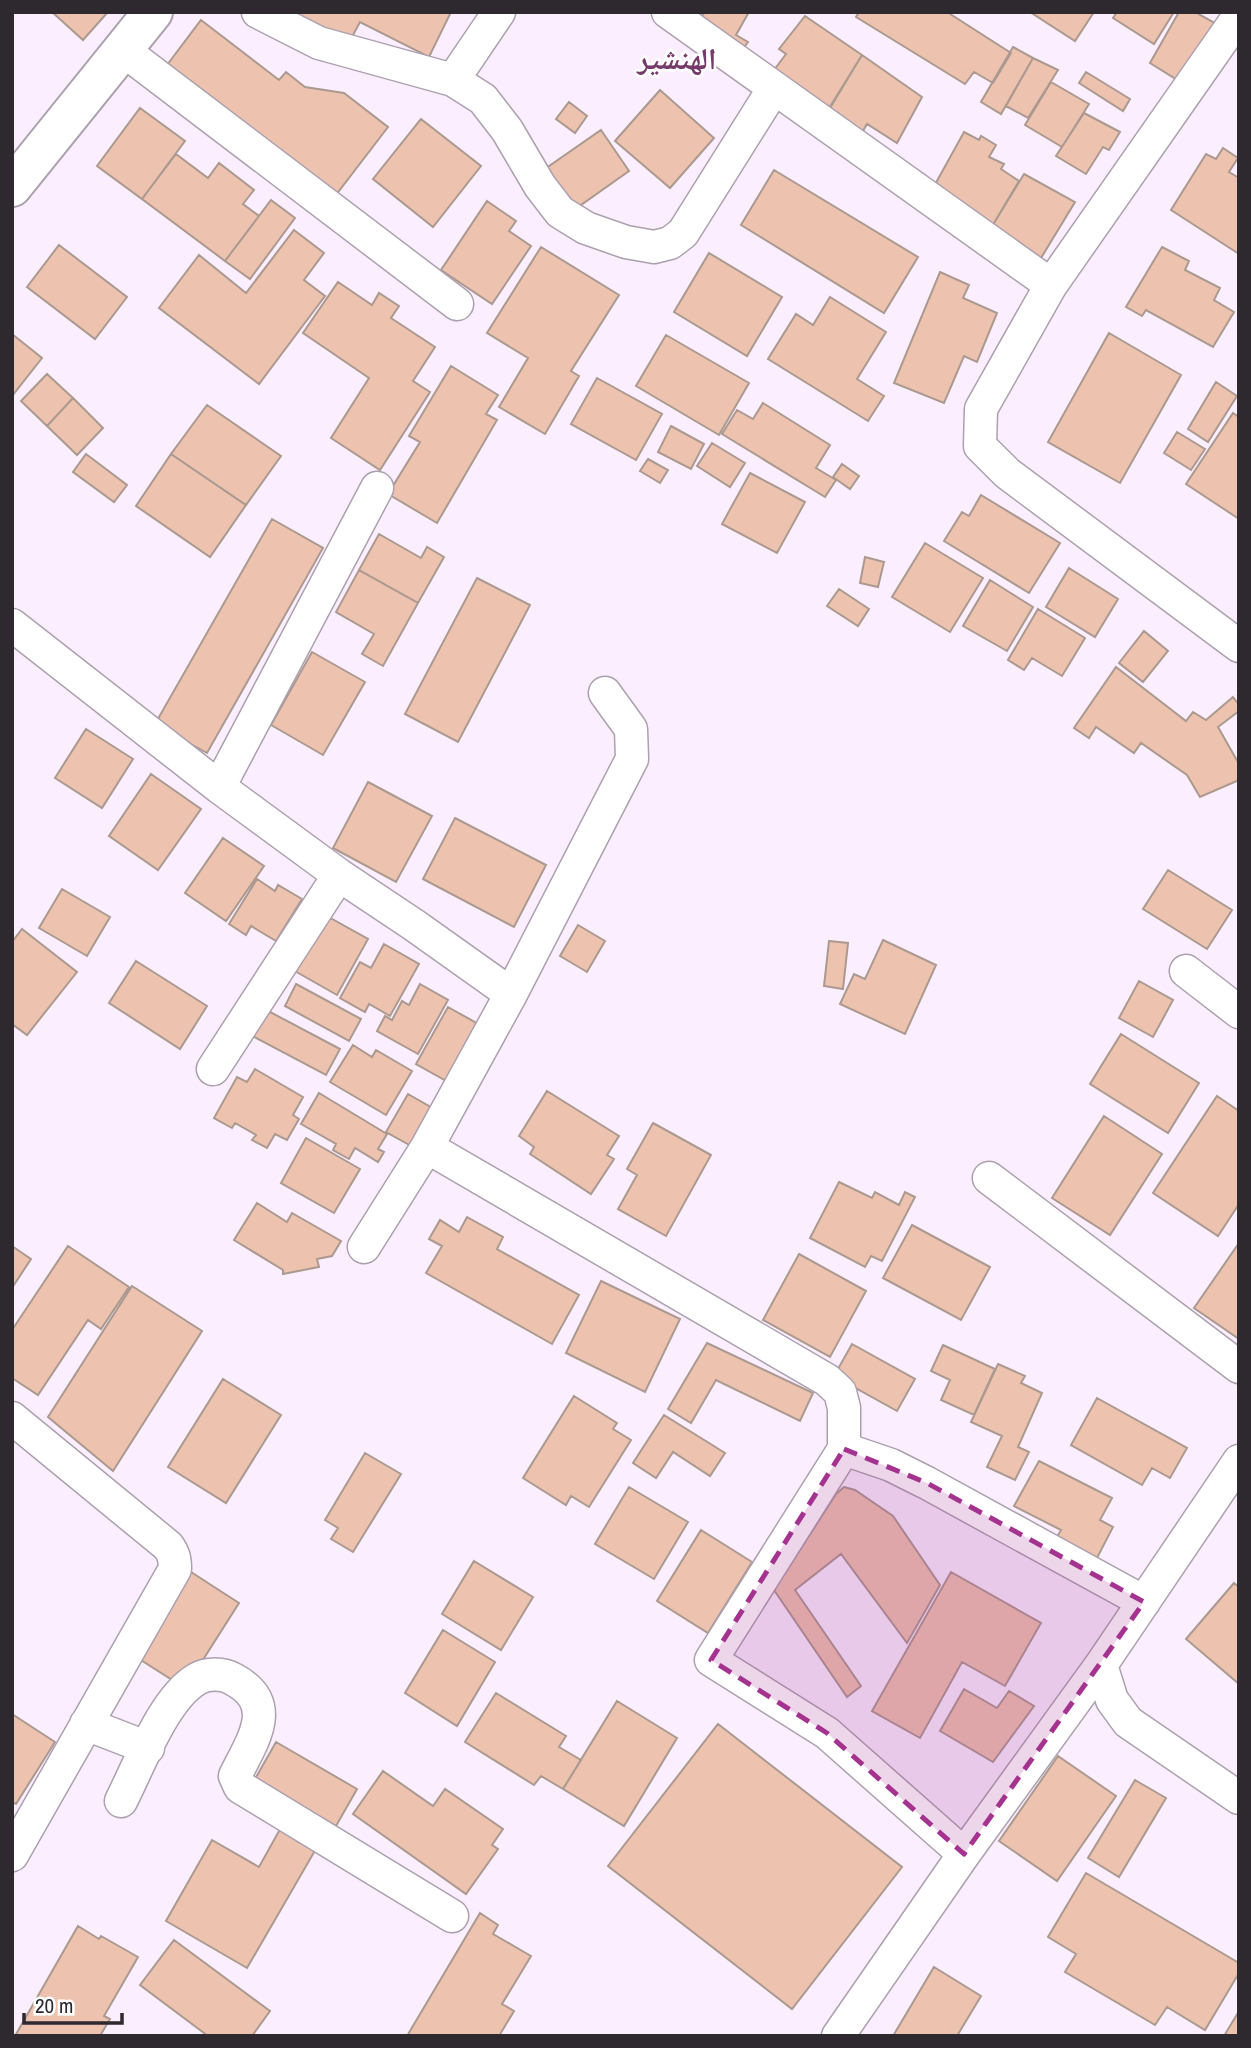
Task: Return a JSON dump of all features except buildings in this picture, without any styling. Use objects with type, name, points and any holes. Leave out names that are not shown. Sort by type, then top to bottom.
[{"type":"street","points":[[12,187],[153,12]]},
{"type":"street","points":[[258,12],[319,43],[453,80],[483,99],[507,130],[540,186],[560,212],[586,228],[626,242],[654,247],[670,243],[683,233],[774,88]]},
{"type":"street","points":[[453,80],[499,12]]},
{"type":"street","points":[[668,12],[1051,285]]},
{"type":"street","points":[[1239,16],[1051,285],[981,409],[980,446],[1007,473],[1239,646]]},
{"type":"street","points":[[123,50],[457,304]]},
{"type":"street","points":[[219,787],[377,488]]},
{"type":"street","points":[[12,625],[219,787],[338,875],[511,994]]},
{"type":"street","points":[[364,1247],[428,1147],[511,994],[632,759],[631,729],[605,693]]},
{"type":"street","points":[[212,1069],[338,875]]},
{"type":"street","points":[[1186,971],[1239,1012]]},
{"type":"street","points":[[428,1147],[827,1380],[840,1392],[845,1415],[844,1449],[711,1660],[827,1733],[964,1854]]},
{"type":"street","points":[[989,1178],[1239,1367]]},
{"type":"street","points":[[12,1418],[168,1546],[174,1555],[175,1569],[12,1855]]},
{"type":"street","points":[[844,1449],[891,1465],[927,1483],[1144,1602]]},
{"type":"street","points":[[838,2036],[964,1854],[1101,1665],[1239,1461]]},
{"type":"street","points":[[1101,1665],[1112,1700],[1128,1722],[1239,1798]]},
{"type":"street","points":[[121,1801],[171,1703],[197,1679],[214,1674],[232,1678],[254,1697],[260,1709],[257,1728],[236,1776],[240,1787],[453,1916]]},
{"type":"street","points":[[86,1724],[148,1748]]},
{"type":"highlighted area","points":[[844,1449],[927,1483],[1144,1602],[964,1854],[827,1733],[711,1660]]},
{"type":"district","name":"الهنشير","points":[[677,59]]}]
